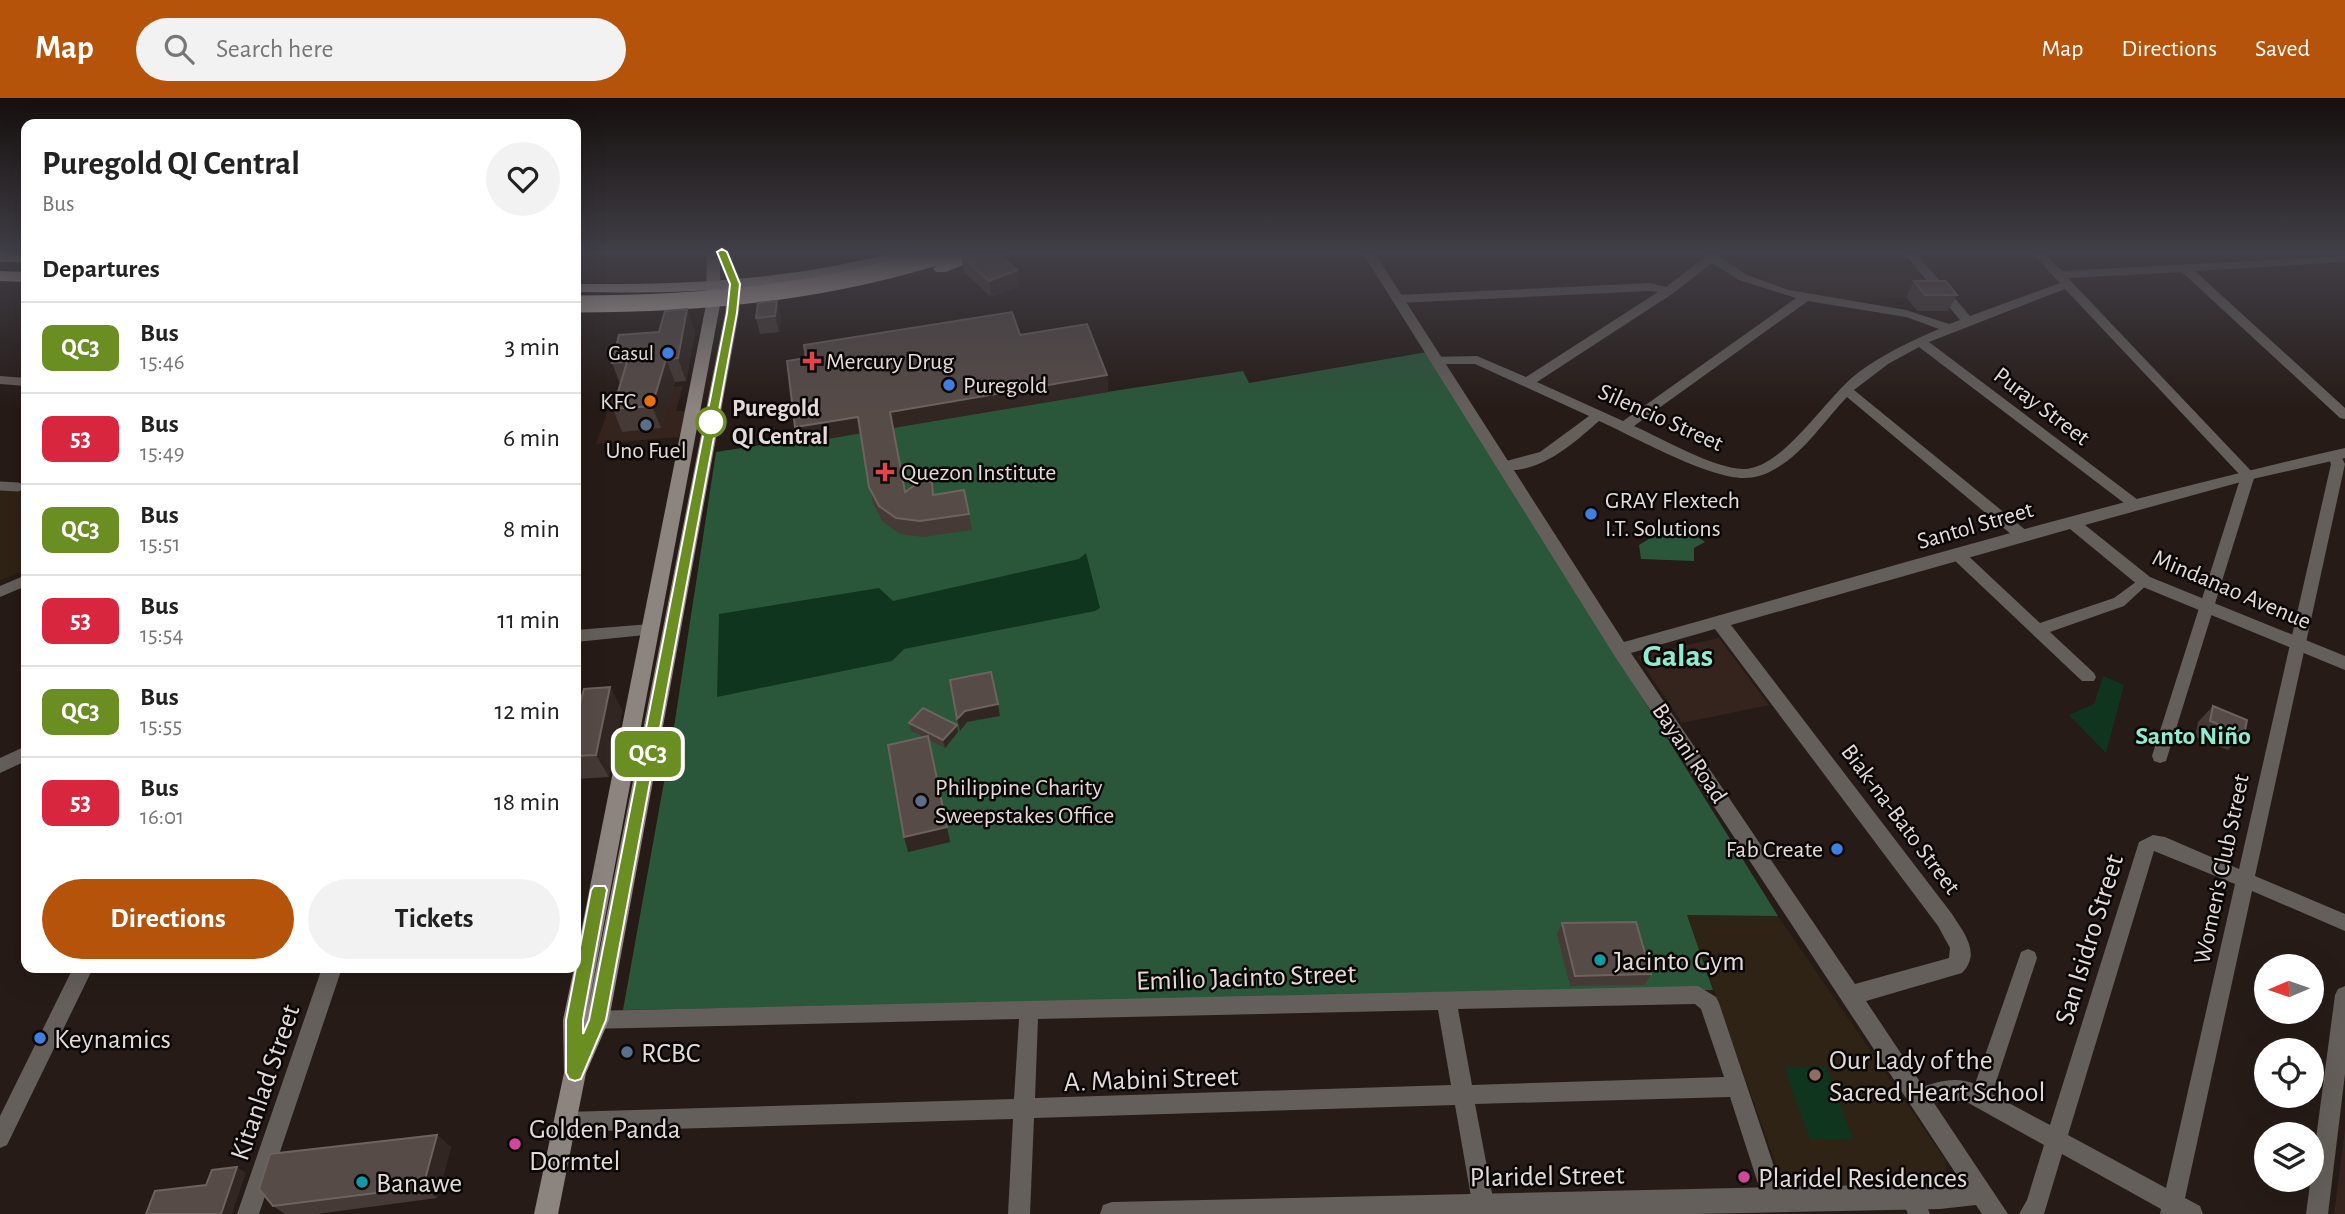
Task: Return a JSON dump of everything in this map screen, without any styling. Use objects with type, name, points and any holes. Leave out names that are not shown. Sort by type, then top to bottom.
[{"type":"highway","points":[[581,305],[669,304]]},
{"type":"main road","points":[[546,1214],[575,1073],[574,1020],[650,631],[704,304]]},
{"type":"main road","points":[[575,1073],[598,1020],[733,304]]},
{"type":"street","name":"Bayani Road","points":[[1400,304],[1620,650],[1996,1214]]},
{"type":"street","points":[[1528,382],[1648,304]]},
{"type":"street","points":[[1624,427],[1796,304]]},
{"type":"street","points":[[1849,304],[1922,316],[1950,330]]},
{"type":"street","points":[[1952,304],[1970,322]]},
{"type":"street","name":"Silencio Street","points":[[1436,360],[1477,360],[1723,471],[1757,472],[1776,463],[1861,376],[1920,342],[2014,304]]},
{"type":"street","points":[[2087,304],[2248,475],[2160,756]]},
{"type":"street","points":[[2224,304],[2345,415]]},
{"type":"street","name":"Puray Street","points":[[1920,342],[2137,506]]},
{"type":"street","points":[[0,380],[21,382]]},
{"type":"street","points":[[1846,390],[2023,536]]},
{"type":"street","points":[[1504,466],[1533,461],[1550,454],[1598,415]]},
{"type":"street","name":"Santol Street","points":[[1620,650],[2023,536],[2248,475],[2339,454]]},
{"type":"street","name":"Women's Club Street","points":[[2172,1209],[2339,454]]},
{"type":"street","points":[[0,486],[18,487]]},
{"type":"street","name":"Mindanao Avenue","points":[[2073,523],[2144,581],[2345,663]]},
{"type":"street","points":[[1958,554],[2088,677]]},
{"type":"street","points":[[2038,630],[2119,601],[2144,581]]},
{"type":"street","points":[[0,592],[21,582]]},
{"type":"street","name":"Biak-na-Bato Street","points":[[1719,622],[1945,920],[1961,947],[1962,955],[1955,966],[1851,995]]},
{"type":"street","points":[[581,636],[650,631]]},
{"type":"street","points":[[0,766],[21,756]]},
{"type":"street","name":"San Isidro Street","points":[[2030,1214],[2036,1206],[2057,1139],[2145,847],[2152,843],[2165,845],[2246,879]]},
{"type":"street","points":[[2246,879],[2345,923]]},
{"type":"street","points":[[1981,1097],[2028,958]]},
{"type":"street","points":[[0,1138],[81,973]]},
{"type":"street","name":"Kitanlad Street","points":[[248,1214],[330,973]]},
{"type":"street","name":"Emilio Jacinto Street","points":[[574,1020],[1698,995],[1709,1003],[1774,1199]]},
{"type":"street","points":[[2317,1214],[2345,995]]},
{"type":"street","points":[[1446,999],[1484,1210]]},
{"type":"street","points":[[1019,1214],[1030,1010]]},
{"type":"street","name":"A. Mabini Street","points":[[566,1122],[1024,1111],[1462,1094],[1738,1087]]},
{"type":"street","points":[[1919,1098],[1955,1089],[1981,1097],[2057,1139],[2172,1209],[2192,1214]]},
{"type":"street","name":"Plaridel Street","points":[[1112,1214],[1484,1210],[1774,1199],[1916,1205],[1982,1193]]},
{"type":"shaded area","points":[[683,386],[676,411],[685,411],[679,437],[596,444],[615,390]]},
{"type":"shaded area","points":[[0,487],[21,492],[21,571],[0,581]]},
{"type":"shaded area","points":[[1719,638],[1769,705],[1682,723],[1637,656]]},
{"type":"shaded area","name":"Our Lady of the Sacred Heart School","points":[[1687,915],[1778,916],[1946,1161],[1946,1178],[1785,1190]]},
{"type":"shaded area","points":[[2345,1129],[2345,1214],[2334,1214]]},
{"type":"green space","points":[[1427,352],[1778,916],[1687,915],[1713,990],[623,1010],[675,721],[716,452],[1243,371],[1249,383]],"holes":[[[1086,553],[1100,608],[904,649],[892,661],[717,697],[719,614],[879,588],[893,601],[1079,559]]]},
{"type":"green space","points":[[1676,522],[1705,542],[1694,548],[1694,561],[1641,559],[1639,545]]},
{"type":"green space","points":[[1097,532],[1128,632],[675,721],[693,599]]},
{"type":"green space","points":[[2103,676],[2124,685],[2106,753],[2069,715],[2094,704]]},
{"type":"green space","points":[[1826,1066],[1853,1139],[1810,1140],[1784,1067]]},
{"type":"building","points":[[758,304],[777,304],[775,316],[756,318]]},
{"type":"building","points":[[687,309],[678,358],[666,359],[652,406],[613,409],[627,362],[612,363],[619,335],[659,332],[665,311]]},
{"type":"building","name":"Puregold","points":[[1012,312],[1020,335],[1087,324],[1107,375],[890,412],[905,492],[921,481],[932,482],[933,495],[964,490],[969,514],[920,521],[896,518],[879,506],[869,487],[858,417],[795,427],[787,361],[806,358],[804,345]]},
{"type":"building","name":"Philippine Charity Sweepstakes Office","points":[[991,672],[998,704],[965,711],[957,719],[950,680]]},
{"type":"building","points":[[610,687],[596,755],[581,756],[581,700],[584,689]]},
{"type":"building","points":[[2213,706],[2247,720],[2244,735],[2210,721]]},
{"type":"building","points":[[923,708],[957,725],[943,740],[909,723]]},
{"type":"building","name":"Philippine Charity Sweepstakes Office","points":[[928,736],[947,827],[904,837],[888,745]]},
{"type":"building","name":"Jacinto Gym","points":[[1636,922],[1651,974],[1575,976],[1562,923]]},
{"type":"building","name":"Banawe","points":[[437,1135],[423,1187],[273,1206],[259,1189],[270,1154]]},
{"type":"building","points":[[237,1167],[221,1214],[146,1214],[155,1191],[206,1185],[212,1170]]},
{"type":"bus line","name":"QC3","points":[[599,890],[574,1020],[575,1073],[598,1020],[733,304]]},
{"type":"place","name":"Gasul","points":[[668,353]]},
{"type":"place","name":"Mercury Drug","points":[[812,361]]},
{"type":"place","name":"Puregold","points":[[949,385]]},
{"type":"place","name":"KFC","points":[[650,401]]},
{"type":"place","name":"Puregold QI Central","points":[[711,422]]},
{"type":"place","name":"Uno Fuel","points":[[646,425]]},
{"type":"place","name":"Quezon Institute","points":[[885,472]]},
{"type":"place","name":"GRAY Flextech I.T. Solutions","points":[[1591,514]]},
{"type":"place","name":"Philippine Charity Sweepstakes Office","points":[[921,801]]},
{"type":"place","name":"Fab Create","points":[[1837,849]]},
{"type":"place","name":"Jacinto Gym","points":[[1600,960]]},
{"type":"place","name":"Keynamics","points":[[40,1038]]},
{"type":"place","name":"RCBC","points":[[627,1052]]},
{"type":"place","name":"Our Lady of the Sacred Heart School","points":[[1815,1075]]},
{"type":"place","name":"Golden Panda Dormtel","points":[[515,1144]]},
{"type":"place","name":"Plaridel Residences","points":[[1744,1177]]},
{"type":"place","name":"Banawe","points":[[362,1182]]},
{"type":"district","name":"Galas","points":[[1678,655]]},
{"type":"district","name":"Santo Niño","points":[[2193,735]]}]
